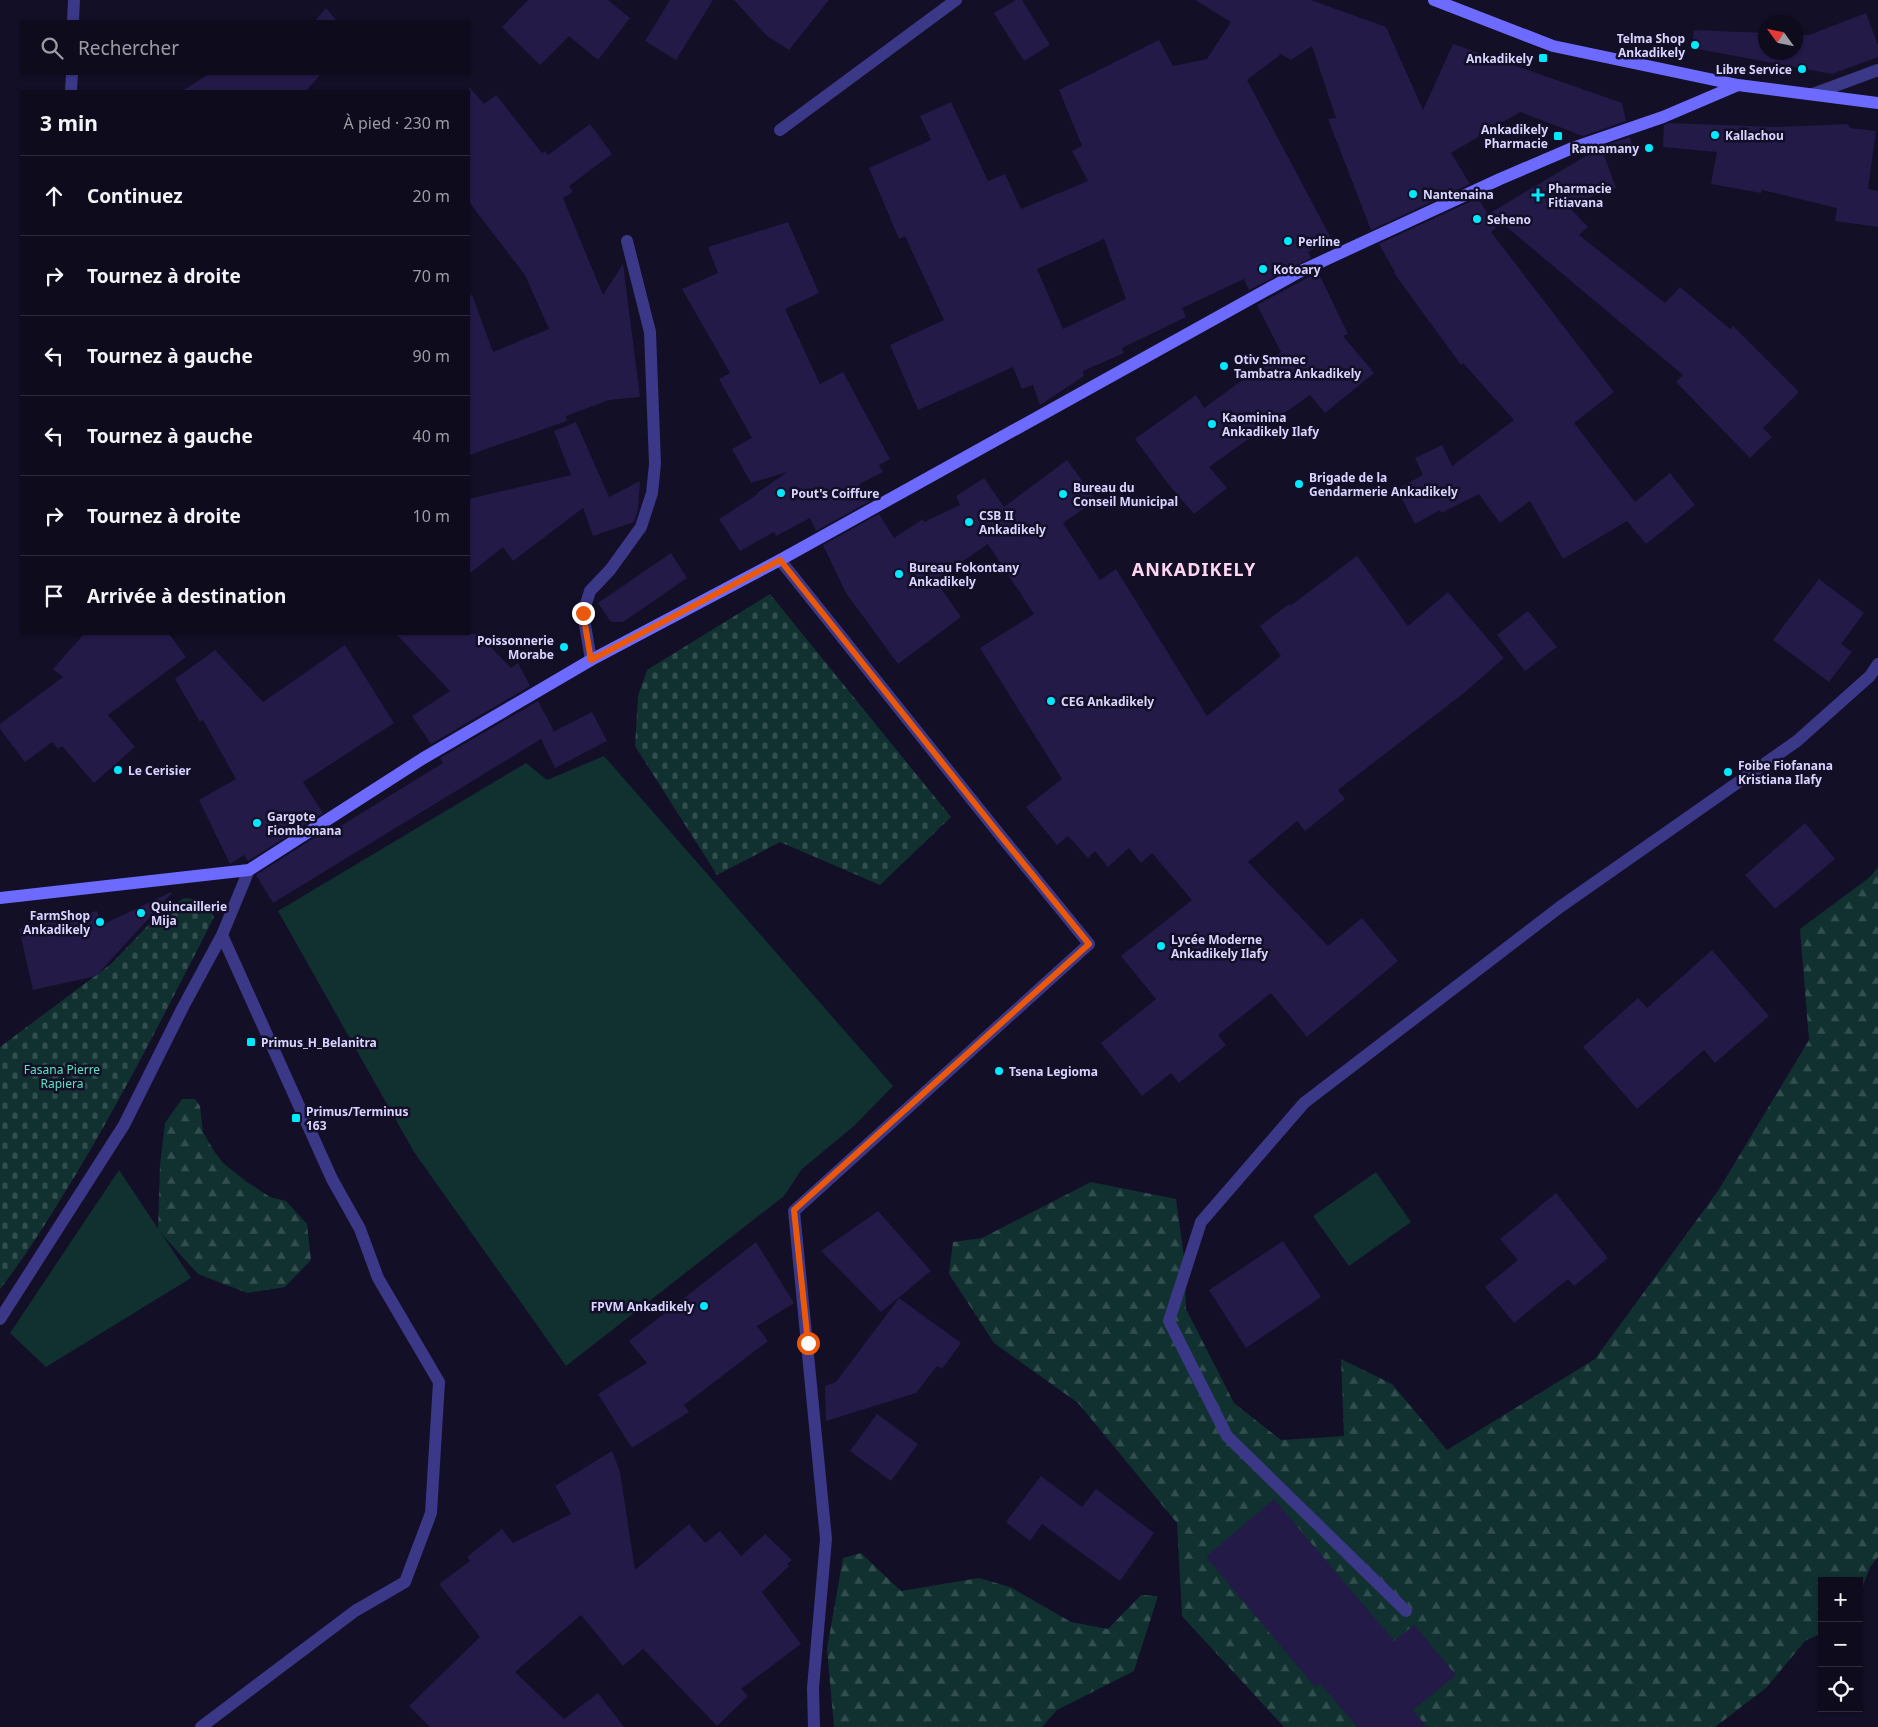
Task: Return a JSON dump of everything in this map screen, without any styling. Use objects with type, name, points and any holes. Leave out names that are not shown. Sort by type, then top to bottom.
[{"type":"street","points":[[73,20],[74,0]]},
{"type":"street","points":[[780,130],[956,0]]},
{"type":"street","points":[[1434,0],[1553,46],[1738,85],[1878,103]]},
{"type":"street","points":[[1813,94],[1878,70]]},
{"type":"street","points":[[71,90],[72,75]]},
{"type":"street","points":[[0,898],[249,870],[422,759],[591,660],[780,560],[1299,272],[1500,178],[1570,149],[1664,117],[1738,85]]},
{"type":"street","points":[[591,660],[583,613],[590,591],[610,570],[641,527],[652,494],[655,464],[650,332],[627,241]]},
{"type":"street","points":[[780,560],[1089,944],[794,1210],[826,1539],[814,1688],[814,1727]]},
{"type":"street","points":[[1406,1611],[1228,1436],[1169,1321],[1200,1222],[1304,1103],[1560,907],[1797,741],[1870,676],[1878,664]]},
{"type":"street","points":[[0,1319],[124,1124],[222,935],[249,870]]},
{"type":"street","points":[[201,1727],[355,1611],[405,1582],[431,1513],[439,1382],[378,1278],[360,1229],[332,1180],[222,935]]},
{"type":"green space","points":[[770,594],[951,817],[880,885],[780,842],[717,875],[635,746],[638,696],[647,670]]},
{"type":"green space","points":[[604,756],[893,1086],[854,1126],[802,1169],[784,1196],[566,1366],[414,1152],[278,911],[526,763],[547,780]]},
{"type":"green space","points":[[1878,867],[1878,1557],[1870,1567],[1863,1586],[1863,1577],[1818,1577],[1818,1635],[1805,1641],[1766,1688],[1715,1727],[1284,1727],[1182,1616],[1177,1523],[1078,1403],[994,1343],[949,1274],[953,1242],[982,1238],[1091,1182],[1176,1199],[1184,1257],[1186,1309],[1234,1403],[1281,1440],[1344,1436],[1341,1359],[1392,1384],[1447,1450],[1595,1359],[1718,1191],[1809,1040],[1800,929],[1870,877]]},
{"type":"green space","name":"Fasana Pierre Rapiera","points":[[184,898],[203,900],[214,917],[141,1058],[83,1163],[40,1233],[0,1289],[0,1047],[111,964],[159,914]]},
{"type":"green space","points":[[182,1099],[195,1099],[200,1106],[203,1132],[223,1163],[270,1197],[286,1201],[307,1224],[311,1260],[285,1287],[247,1293],[198,1274],[158,1230],[160,1165],[165,1123]]},
{"type":"green space","points":[[119,1170],[191,1278],[46,1367],[10,1333]]},
{"type":"green space","points":[[1376,1172],[1411,1222],[1349,1266],[1313,1216]]},
{"type":"green space","points":[[861,1553],[901,1591],[979,1578],[1010,1587],[1071,1622],[1108,1629],[1141,1595],[1158,1596],[1134,1671],[1057,1710],[1042,1727],[834,1727],[827,1649],[843,1558]]},
{"type":"building","points":[[528,0],[608,0],[630,18],[598,60],[569,36],[540,65],[502,27]]},
{"type":"building","points":[[670,0],[713,0],[676,60],[645,41]]},
{"type":"building","points":[[734,0],[829,0],[789,50],[767,36]]},
{"type":"building","points":[[1016,0],[1022,0],[1050,45],[1024,61],[994,13]]},
{"type":"building","points":[[1195,0],[1311,0],[1386,27],[1423,110],[1453,44],[1622,103],[1626,121],[1583,136],[1520,112],[1451,153],[1470,184],[1371,230],[1328,119],[1336,118],[1312,46],[1291,60],[1281,54],[1247,80],[1331,238],[1308,252],[1311,258],[1249,290],[1244,279],[1182,308],[1186,317],[1122,348],[1124,353],[1083,371],[1084,376],[1040,405],[1033,385],[1022,389],[1013,367],[918,410],[890,345],[944,320],[905,236],[899,239],[869,168],[931,140],[920,116],[951,102],[988,181],[1005,174],[1021,209],[1088,181],[1072,151],[1082,146],[1059,90],[1159,40],[1173,66],[1207,59],[1231,22]],"holes":[[[1104,239],[1126,299],[1063,329],[1037,269]]]},
{"type":"building","points":[[326,8],[336,20],[316,20]]},
{"type":"building","points":[[1866,13],[1878,45],[1878,57],[1832,74],[1692,48],[1694,30],[1758,33],[1758,60],[1803,60],[1803,35],[1809,35]]},
{"type":"building","points":[[207,75],[320,75],[307,90],[184,90]]},
{"type":"building","points":[[469,87],[484,104],[496,95],[542,153],[545,151],[548,155],[590,124],[612,154],[569,186],[573,192],[563,198],[603,295],[623,264],[640,397],[609,400],[566,416],[567,421],[470,455],[470,296],[472,295],[493,352],[549,329],[525,275],[470,203]]},
{"type":"building","points":[[1669,123],[1776,127],[1848,124],[1850,128],[1876,131],[1868,189],[1878,191],[1878,227],[1835,221],[1837,208],[1762,190],[1761,193],[1711,184],[1717,152],[1663,147],[1664,125]]},
{"type":"building","points":[[1630,137],[1635,156],[1606,145]]},
{"type":"building","points":[[1601,147],[1616,188],[1567,205],[1588,227],[1579,235],[1665,303],[1680,287],[1730,329],[1733,326],[1799,392],[1763,428],[1772,437],[1750,458],[1676,382],[1683,375],[1490,213]]},
{"type":"building","points":[[1478,198],[1496,228],[1491,232],[1614,392],[1574,423],[1635,502],[1670,473],[1695,505],[1646,544],[1627,521],[1563,559],[1530,501],[1500,523],[1479,494],[1441,513],[1440,510],[1415,524],[1397,489],[1423,475],[1415,458],[1442,445],[1452,466],[1514,420],[1463,363],[1461,365],[1394,273],[1379,244]]},
{"type":"building","points":[[788,222],[819,293],[785,309],[820,384],[843,372],[890,459],[879,465],[883,472],[859,484],[870,501],[816,531],[810,518],[776,536],[774,532],[740,551],[719,519],[758,494],[787,472],[751,483],[732,449],[752,438],[719,379],[730,373],[682,289],[718,273],[708,247]]},
{"type":"building","points":[[1318,272],[1348,334],[1343,336],[1374,373],[1325,413],[1310,395],[1209,467],[1227,488],[1194,514],[1169,485],[1135,439],[1196,395],[1204,408],[1281,352],[1257,305]]},
{"type":"building","points":[[576,422],[609,497],[640,481],[638,509],[634,522],[593,536],[583,508],[513,561],[503,547],[470,573],[470,499],[571,475],[554,431]]},
{"type":"building","points":[[1067,460],[1096,500],[1063,523],[1100,580],[1116,569],[1207,716],[1281,656],[1260,626],[1357,556],[1408,626],[1448,592],[1504,658],[1464,693],[1338,790],[1345,799],[1305,831],[1297,821],[1248,862],[1328,946],[1362,918],[1398,961],[1307,1037],[1271,993],[1218,1035],[1226,1045],[1179,1083],[1171,1073],[1142,1096],[1101,1043],[1156,999],[1121,956],[1192,900],[1152,853],[1141,863],[1129,848],[1108,867],[1095,851],[1088,858],[1068,836],[1057,845],[1026,807],[1062,779],[980,648],[1034,614],[988,544],[935,580],[961,617],[898,664],[846,593],[823,545],[879,514],[894,538],[923,519],[924,522],[960,505],[956,496],[984,478],[1004,507]]},
{"type":"building","points":[[671,553],[687,578],[623,622],[611,622],[598,603]]},
{"type":"building","points":[[1819,579],[1864,613],[1841,644],[1852,652],[1829,682],[1773,640]]},
{"type":"building","points":[[1528,611],[1557,647],[1525,671],[1497,635]]},
{"type":"building","points":[[478,634],[511,668],[518,663],[530,686],[431,744],[412,716],[450,691],[397,635]]},
{"type":"building","points":[[83,635],[170,635],[186,657],[108,715],[135,747],[94,783],[62,746],[58,749],[52,742],[25,762],[0,729],[0,724],[63,677],[53,669]]},
{"type":"building","points":[[345,645],[394,723],[303,782],[323,813],[248,861],[244,855],[230,864],[199,800],[236,779],[203,720],[200,722],[175,679],[215,650],[263,702]]},
{"type":"building","points":[[538,701],[554,731],[547,735],[592,712],[607,741],[555,768],[541,739],[273,903],[256,875],[331,827],[334,830],[443,763],[440,758]]},
{"type":"building","points":[[1805,823],[1835,859],[1775,909],[1745,875]]},
{"type":"building","points":[[171,892],[96,976],[33,990],[19,929],[97,911],[102,925]]},
{"type":"building","points":[[1712,950],[1769,1016],[1715,1063],[1704,1050],[1637,1109],[1583,1047],[1638,998],[1647,1008]]},
{"type":"building","points":[[1556,1193],[1608,1258],[1574,1286],[1568,1279],[1514,1323],[1485,1287],[1518,1260],[1500,1239]]},
{"type":"building","points":[[878,1211],[931,1271],[881,1312],[821,1251]]},
{"type":"building","points":[[1283,1241],[1321,1297],[1246,1348],[1209,1290]]},
{"type":"building","points":[[756,1242],[794,1303],[757,1326],[768,1341],[684,1405],[689,1412],[632,1448],[598,1394],[647,1363],[629,1341]]},
{"type":"building","points":[[899,1298],[961,1343],[942,1369],[937,1366],[916,1393],[826,1421],[825,1386],[836,1382]]},
{"type":"building","points":[[877,1414],[918,1444],[891,1481],[850,1451]]},
{"type":"building","points":[[612,1451],[620,1472],[635,1570],[689,1524],[705,1543],[720,1531],[741,1556],[765,1534],[792,1560],[787,1564],[789,1566],[762,1592],[801,1644],[741,1689],[748,1696],[717,1726],[643,1649],[623,1666],[581,1615],[515,1672],[564,1719],[598,1693],[624,1727],[430,1727],[409,1706],[480,1637],[439,1584],[470,1561],[467,1557],[502,1529],[513,1543],[571,1514],[555,1486]]},
{"type":"building","points":[[1041,1476],[1082,1507],[1096,1489],[1154,1533],[1120,1581],[1042,1524],[1030,1541],[1006,1522]]},
{"type":"building","points":[[1274,1499],[1394,1641],[1414,1625],[1456,1675],[1413,1710],[1427,1727],[1357,1727],[1320,1683],[1315,1687],[1206,1557]]},
{"type":"place","name":"Telma Shop Ankadikely","points":[[1695,45]]},
{"type":"place","name":"Ankadikely","points":[[1543,58]]},
{"type":"place","name":"Libre Service","points":[[1802,69]]},
{"type":"place","name":"Kallachou","points":[[1715,135]]},
{"type":"place","name":"Ankadikely Pharmacie","points":[[1558,136]]},
{"type":"place","name":"Ramamany","points":[[1649,148]]},
{"type":"place","name":"Nantenaina","points":[[1413,194]]},
{"type":"place","name":"Pharmacie Fitiavana","points":[[1538,195]]},
{"type":"place","name":"Seheno","points":[[1477,219]]},
{"type":"place","name":"Perline","points":[[1288,241]]},
{"type":"place","name":"Kotoary","points":[[1263,269]]},
{"type":"place","name":"Otiv Smmec Tambatra Ankadikely","points":[[1224,366]]},
{"type":"place","name":"Kaominina Ankadikely Ilafy","points":[[1212,424]]},
{"type":"place","name":"Brigade de la Gendarmerie Ankadikely","points":[[1299,484]]},
{"type":"place","name":"Pout's Coiffure","points":[[781,493]]},
{"type":"place","name":"Bureau du Conseil Municipal","points":[[1063,494]]},
{"type":"place","name":"CSB II Ankadikely","points":[[969,522]]},
{"type":"place","name":"Bureau Fokontany Ankadikely","points":[[899,574]]},
{"type":"place","name":"Poissonnerie Morabe","points":[[564,647]]},
{"type":"place","name":"CEG Ankadikely","points":[[1051,701]]},
{"type":"place","name":"Le Cerisier","points":[[118,770]]},
{"type":"place","name":"Foibe Fiofanana Kristiana Ilafy","points":[[1728,772]]},
{"type":"place","name":"Gargote Fiombonana","points":[[257,823]]},
{"type":"place","name":"Quincaillerie Mija","points":[[141,913]]},
{"type":"place","name":"FarmShop Ankadikely","points":[[100,922]]},
{"type":"place","name":"Lycée Moderne Ankadikely Ilafy","points":[[1161,946]]},
{"type":"place","name":"Primus_H_Belanitra","points":[[251,1042]]},
{"type":"place","name":"Tsena Legioma","points":[[999,1071]]},
{"type":"place","name":"Primus/Terminus 163","points":[[296,1118]]},
{"type":"place","name":"FPVM Ankadikely","points":[[704,1306]]},
{"type":"district","name":"ANKADIKELY","points":[[1194,569]]},
{"type":"route","points":[[583,613],[591,660],[780,560],[1089,944],[944,1077],[794,1210],[808,1343]]}]
